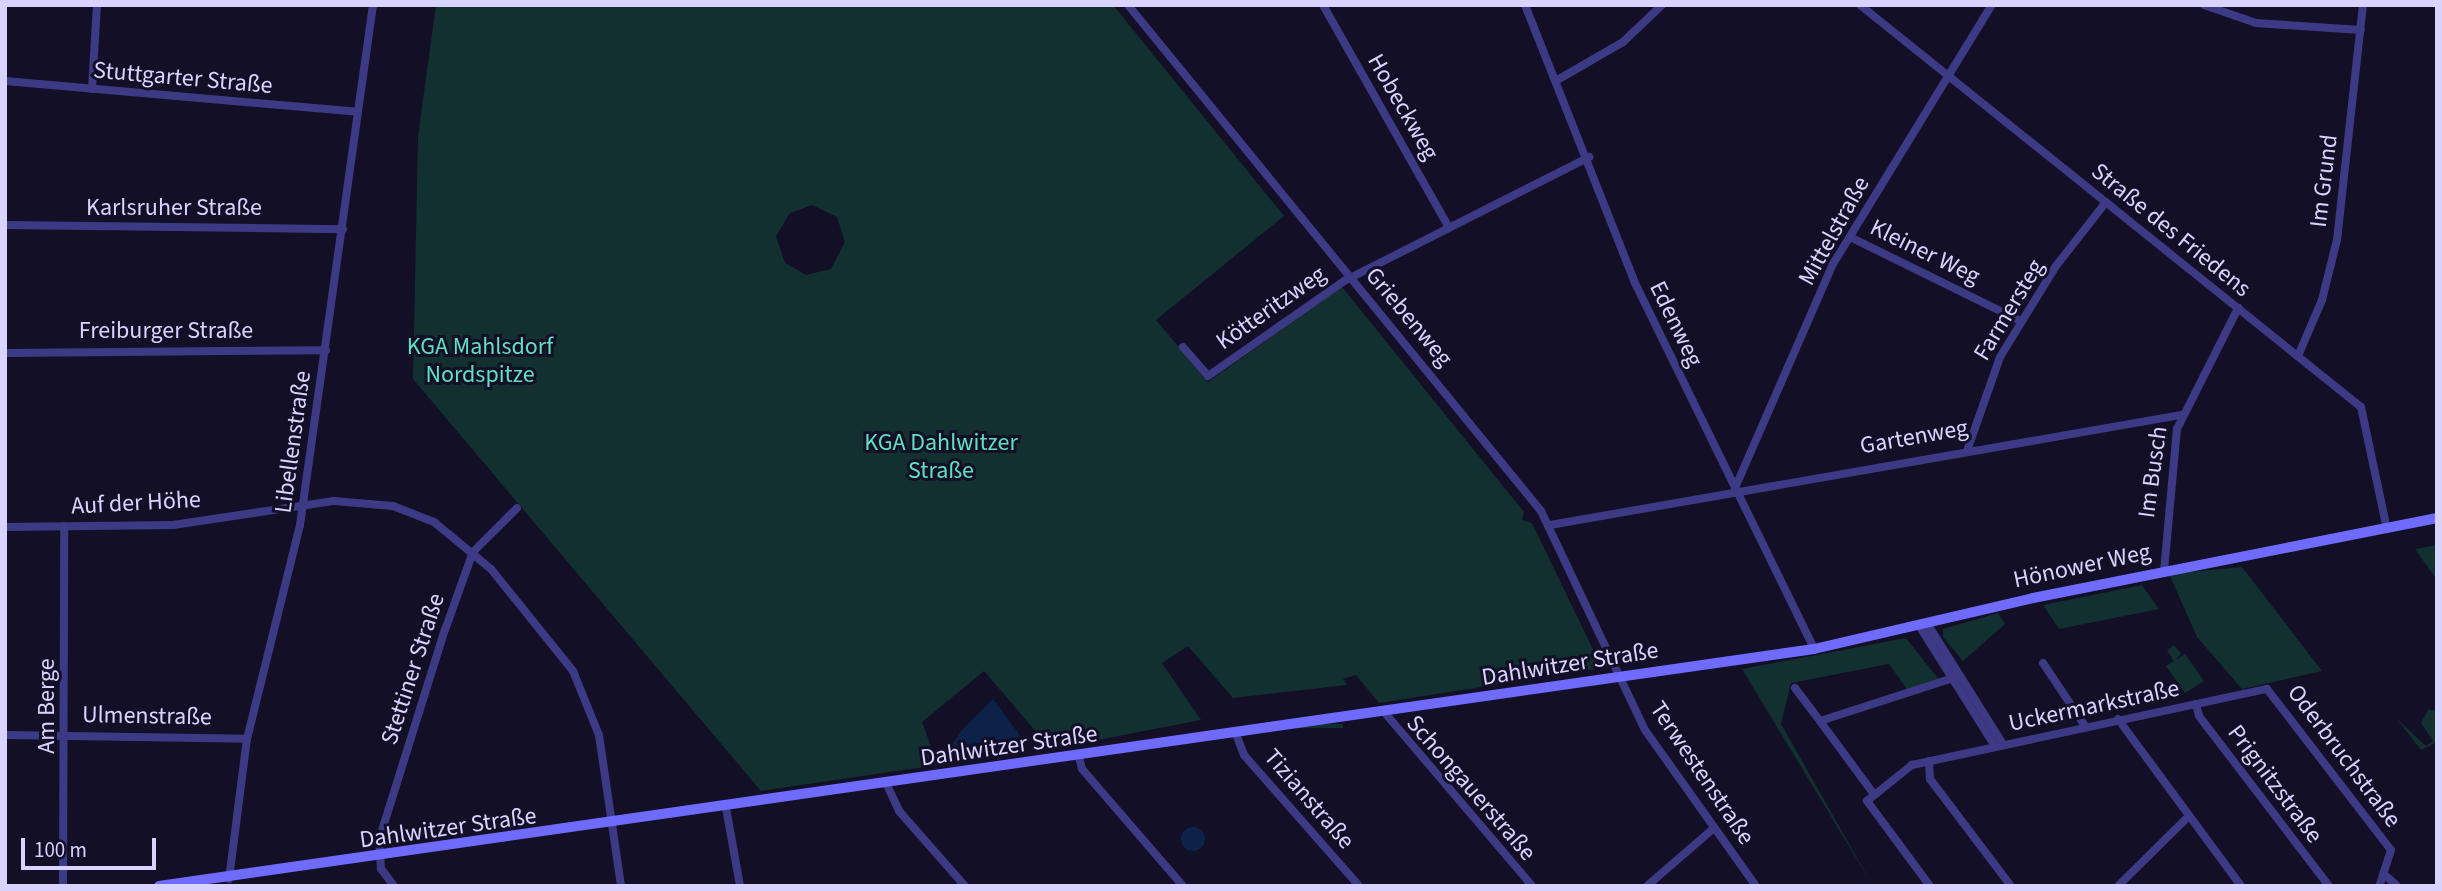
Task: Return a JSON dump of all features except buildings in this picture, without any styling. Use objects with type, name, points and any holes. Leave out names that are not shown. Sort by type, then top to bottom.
[{"type":"main road","name":"Hönower Weg","points":[[1737,661],[1814,649],[2164,571],[2437,518]]},
{"type":"main road","name":"Dahlwitzer Straße","points":[[159,886],[379,859],[1737,661]]},
{"type":"street","points":[[92,89],[97,5]]},
{"type":"street","name":"Libellenstraße","points":[[229,879],[247,739],[304,503],[373,5]]},
{"type":"street","name":"Griebenweg","points":[[1128,5],[1550,525],[1622,678]]},
{"type":"street","name":"Hobeckweg","points":[[1323,5],[1449,228]]},
{"type":"street","name":"Edenweg","points":[[1525,5],[1559,79],[1633,281],[1814,649]]},
{"type":"street","points":[[1559,79],[1623,42],[1662,5]]},
{"type":"street","name":"Straße des Friedens","points":[[1860,5],[2298,356],[2365,414],[2387,529]]},
{"type":"street","name":"Mittelstraße","points":[[1735,488],[1850,237],[1992,5]]},
{"type":"street","points":[[2204,5],[2256,23],[2361,30]]},
{"type":"street","name":"Im Grund","points":[[2298,356],[2322,299],[2337,240],[2363,5]]},
{"type":"street","name":"Stuttgarter Straße","points":[[5,80],[358,112]]},
{"type":"street","name":"Kötteritzweg","points":[[1183,347],[1208,376],[1352,278],[1589,157]]},
{"type":"street","name":"Farmersteg","points":[[1968,448],[1989,383],[2021,321],[2106,202]]},
{"type":"street","name":"Karlsruher Straße","points":[[5,225],[343,229]]},
{"type":"street","name":"Kleiner Weg","points":[[1850,237],[2021,321]]},
{"type":"street","name":"Im Busch","points":[[2164,571],[2181,415],[2238,308]]},
{"type":"street","name":"Freiburger Straße","points":[[5,353],[326,350]]},
{"type":"street","name":"Gartenweg","points":[[1550,525],[1735,488],[2181,415]]},
{"type":"street","name":"Auf der Höhe","points":[[5,527],[190,524],[304,503],[393,506],[434,522],[473,552],[525,606],[573,671],[599,735],[621,886]]},
{"type":"street","name":"Stettiner Straße","points":[[379,859],[379,839],[473,552],[517,508]]},
{"type":"street","name":"Am Berge","points":[[63,886],[66,734],[64,526]]},
{"type":"street","points":[[1924,626],[1953,678],[1999,745]]},
{"type":"street","points":[[1924,626],[1999,745]]},
{"type":"street","points":[[2043,663],[2085,726]]},
{"type":"street","name":"Terwestenstraße","points":[[1622,678],[1645,730],[1755,886]]},
{"type":"street","points":[[1820,721],[1953,678]]},
{"type":"street","points":[[1795,688],[1873,793],[1869,806],[1930,886]]},
{"type":"street","name":"Uckermarkstraße","points":[[1873,793],[1912,765],[2267,689]]},
{"type":"street","name":"Oderbruchstraße","points":[[2267,689],[2391,850],[2386,876]]},
{"type":"street","name":"Prignitzstraße","points":[[2196,704],[2199,716],[2329,886]]},
{"type":"street","name":"Schongauerstraße","points":[[1385,713],[1532,886]]},
{"type":"street","points":[[2118,719],[2241,886]]},
{"type":"street","name":"Tizianstraße","points":[[1236,734],[1244,755],[1359,886]]},
{"type":"street","name":"Ulmenstraße","points":[[5,735],[247,739]]},
{"type":"street","points":[[1079,757],[1082,769],[1184,886]]},
{"type":"street","points":[[1929,761],[1930,779],[2011,886]]},
{"type":"street","points":[[887,785],[899,811],[965,886]]},
{"type":"street","points":[[726,808],[740,886]]},
{"type":"street","points":[[2118,886],[2188,817]]},
{"type":"street","points":[[1647,886],[1714,828]]},
{"type":"street","points":[[379,859],[394,886]]},
{"type":"street","points":[[2379,886],[2386,876],[2397,886]]},
{"type":"green space","name":"KGA Dahlwitzer Straße","points":[[436,5],[1113,5],[1284,216],[1156,320],[1208,382],[1342,287],[1524,512],[1522,520],[1532,523],[1602,668],[1379,703],[1356,675],[1343,679],[1347,685],[1233,698],[1188,646],[1162,663],[1201,720],[1051,749],[984,671],[922,722],[938,765],[761,791],[413,379],[418,136]],"holes":[[[812,205],[837,217],[845,242],[831,269],[806,275],[785,263],[776,236],[790,213]]]},
{"type":"green space","points":[[2437,545],[2437,580],[2415,549]]},
{"type":"green space","points":[[2242,567],[2322,671],[2242,689],[2197,637],[2169,574]]},
{"type":"green space","points":[[2142,585],[2159,609],[2059,629],[2043,605]]},
{"type":"green space","points":[[1998,613],[2005,624],[1963,661],[1943,637],[1943,629]]},
{"type":"green space","points":[[1906,638],[1940,681],[1909,692],[1889,664],[1791,683],[1781,724],[1873,886],[1742,669]]},
{"type":"green space","points":[[2174,645],[2181,654],[2175,660],[2185,654],[2204,681],[2185,693],[2166,666],[2174,661],[2167,651]]},
{"type":"green space","points":[[2428,710],[2437,710],[2437,742],[2421,750],[2396,718],[2426,746],[2433,741],[2421,723]]},
{"type":"green space","points":[[1294,724],[1343,724],[1343,728],[1294,728]]},
{"type":"water","points":[[993,699],[1022,738],[949,749],[962,730]]},
{"type":"water","points":[[1193,827],[1204,834],[1205,839],[1198,850],[1193,851],[1182,844],[1181,839],[1188,828]]},
{"type":"park label","name":"KGA Mahlsdorf Nordspitze","points":[[480,361]]}]
